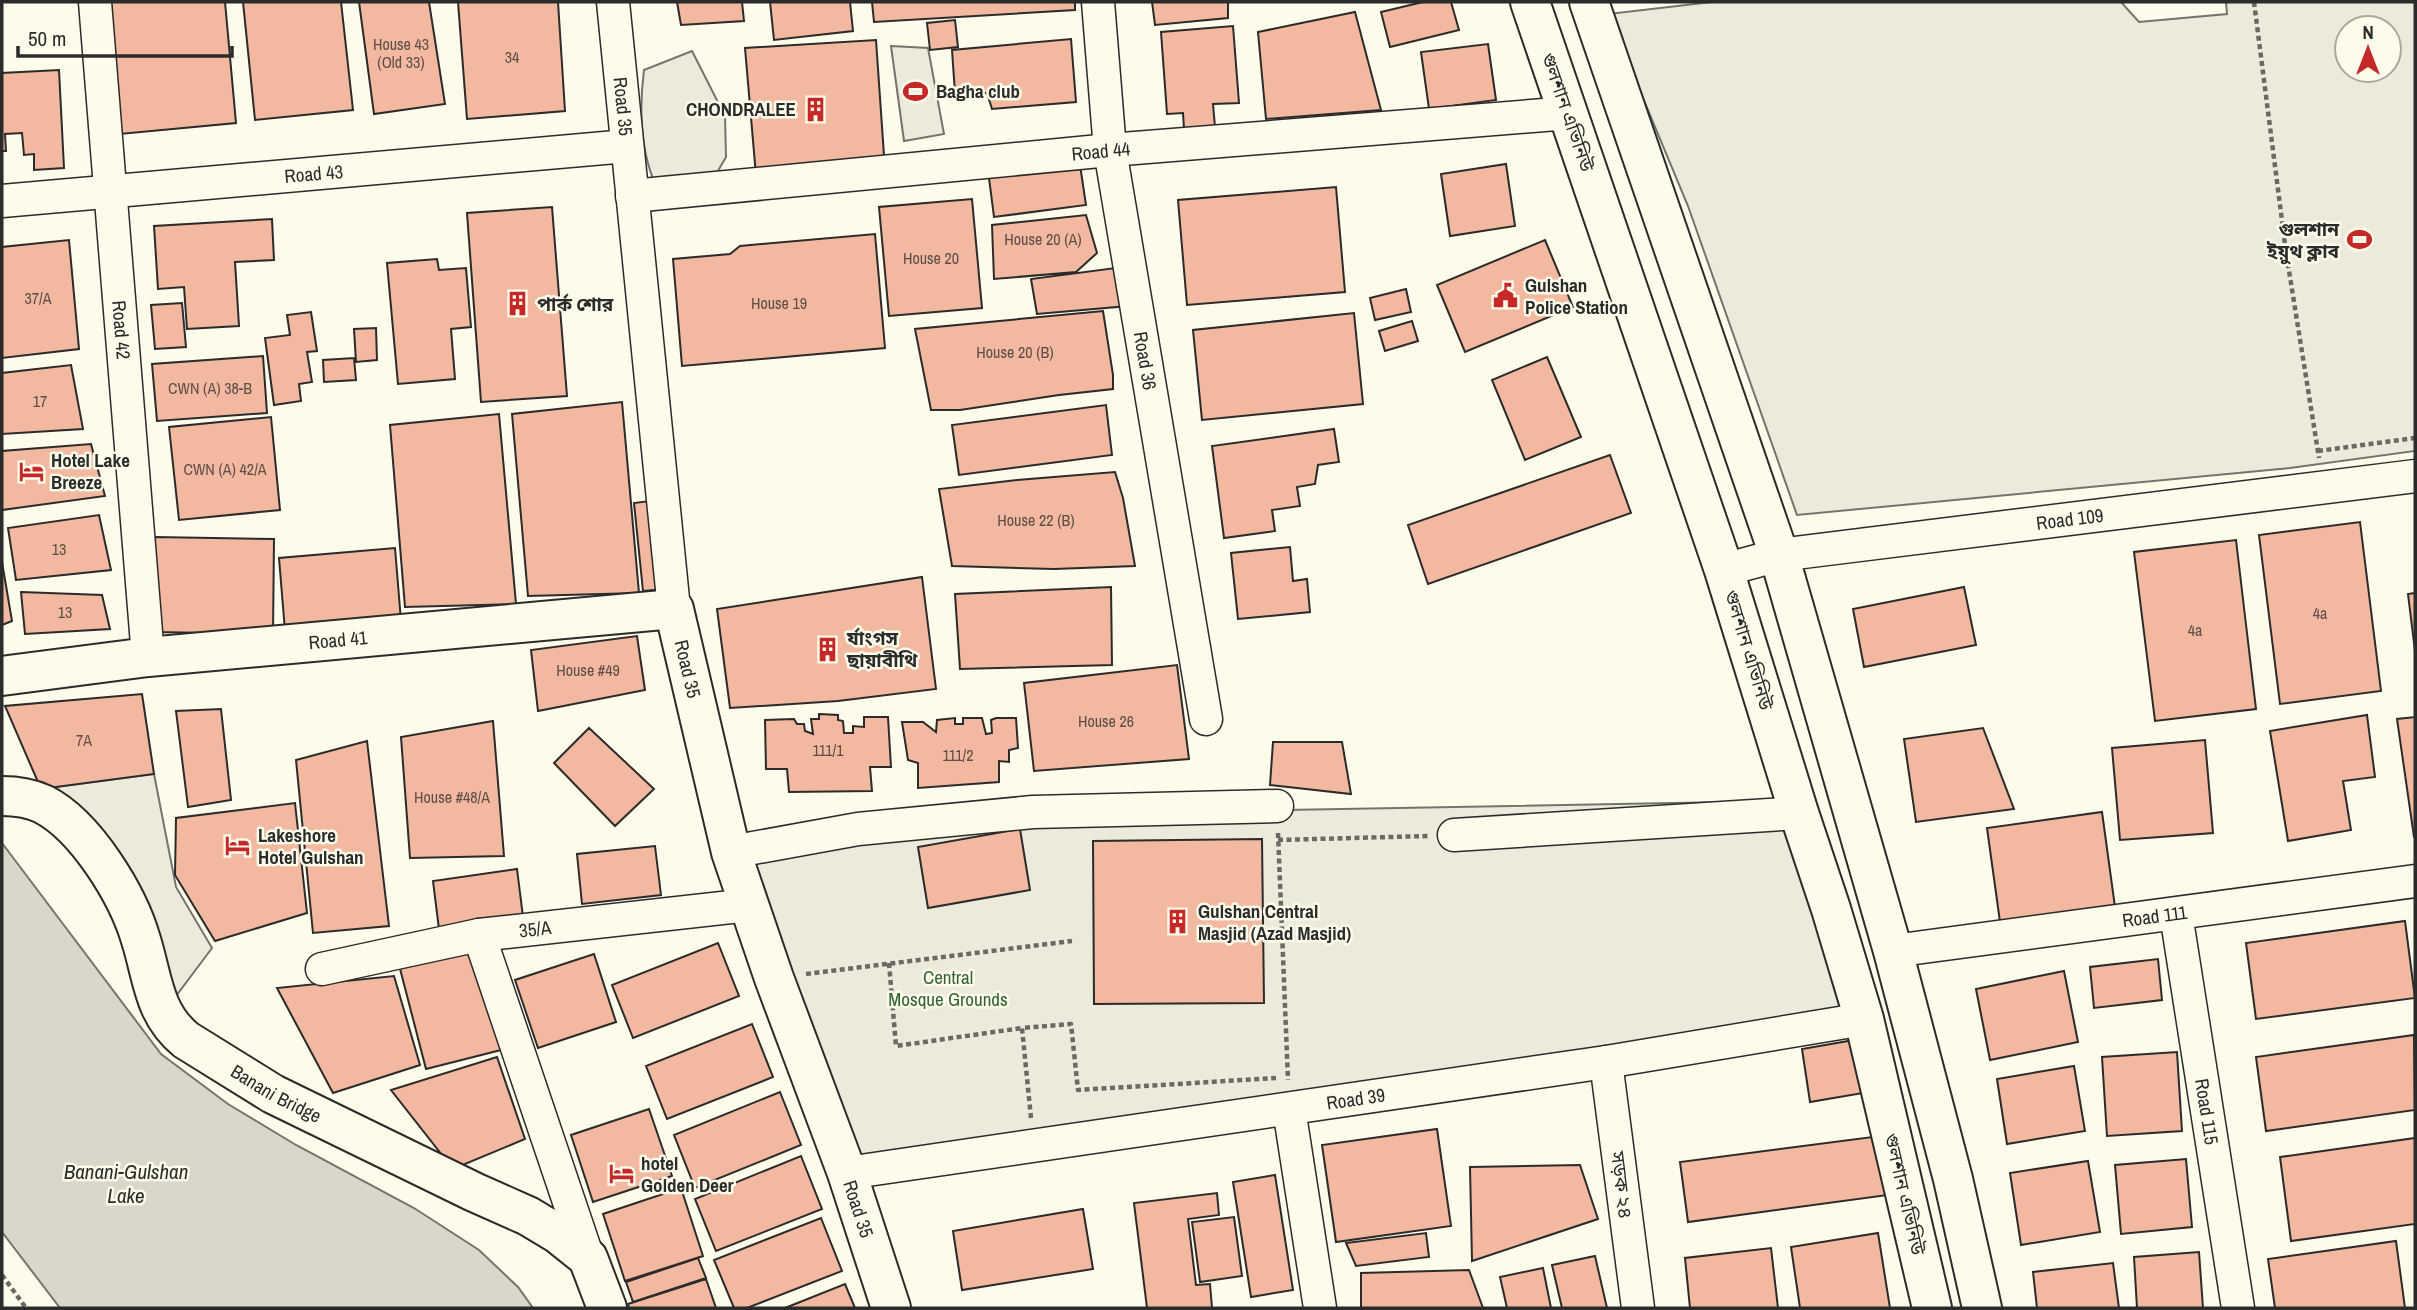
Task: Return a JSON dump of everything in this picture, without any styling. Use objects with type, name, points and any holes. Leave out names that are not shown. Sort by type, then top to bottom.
[{"type":"main road","name":"গুলশান এভিনিউ","points":[[1530,2],[1724,570],[1831,909],[1864,1019],[1932,1308]]},
{"type":"main road","points":[[1589,2],[1779,555],[1894,951],[1953,1179],[1982,1308]]},
{"type":"main road","name":"Road 41","points":[[2,676],[148,657],[674,609]]},
{"type":"main road","name":"Road 35","points":[[674,609],[731,852],[774,978],[847,1173],[891,1308]]},
{"type":"main road","name":"Banani Bridge","points":[[14,797],[44,805],[63,818],[112,877],[141,939],[160,1009],[186,1040],[272,1094],[528,1216],[558,1234],[588,1258]]},
{"type":"main road","points":[[588,1258],[607,1308]]},
{"type":"street","name":"Road 42","points":[[95,2],[148,657]]},
{"type":"street","name":"Road 35","points":[[613,2],[674,609]]},
{"type":"street","name":"Road 36","points":[[1098,2],[1110,150],[1206,719]]},
{"type":"street","name":"Road 44","points":[[632,196],[1110,150],[1569,113]]},
{"type":"street","name":"Road 43","points":[[2,201],[627,146]]},
{"type":"street","name":"Road 109","points":[[1724,570],[1779,555],[2415,476]]},
{"type":"street","points":[[731,852],[858,830],[1033,811],[1277,806]]},
{"type":"street","points":[[1454,835],[1799,813]]},
{"type":"street","name":"Road 111","points":[[1894,951],[2415,881]]},
{"type":"street","name":"35/A","points":[[322,970],[479,935],[749,905]]},
{"type":"street","name":"Road 115","points":[[2176,914],[2238,1308]]},
{"type":"street","points":[[479,935],[588,1258]]},
{"type":"street","name":"Road 39","points":[[847,1173],[1034,1145],[1288,1097],[1606,1062],[1864,1019]]},
{"type":"street","name":"সড়ক ২৪","points":[[1606,1062],[1638,1308]]},
{"type":"street","points":[[1288,1097],[1320,1308]]},
{"type":"path","points":[[2253,2],[2286,252],[2323,487]]},
{"type":"path","points":[[2318,451],[2415,438]]},
{"type":"path","points":[[1277,806],[1288,1097]]},
{"type":"path","points":[[1278,840],[1454,835]]},
{"type":"path","points":[[774,978],[1072,941]]},
{"type":"path","points":[[889,963],[896,1046],[1022,1028],[1071,1024],[1078,1090],[1288,1077]]},
{"type":"path","points":[[1022,1028],[1034,1145]]},
{"type":"path","points":[[2,1275],[26,1308]]},
{"type":"green space","points":[[1712,2],[2121,2],[2139,22],[2227,14],[2226,2],[2415,2],[2415,451],[2290,468],[1797,515],[1688,206],[1608,14]]},
{"type":"green space","name":"Bagha club","points":[[891,46],[928,48],[944,134],[904,141]]},
{"type":"green space","points":[[692,51],[725,116],[726,157],[711,183],[657,188],[647,160],[642,130],[644,70]]},
{"type":"green space","points":[[154,774],[176,887],[212,948],[176,996],[158,939],[41,789]]},
{"type":"green space","name":"Central Mosque Grounds","points":[[1783,801],[1847,1016],[848,1163],[723,859],[861,835],[1285,810]]},
{"type":"water","name":"Banani-Gulshan Lake","points":[[2,843],[161,1054],[228,1104],[296,1145],[414,1208],[479,1250],[518,1287],[533,1308],[60,1308],[2,1232]]},
{"type":"building","points":[[108,2],[225,2],[236,123],[120,134]]},
{"type":"building","points":[[243,2],[341,2],[353,110],[255,120]]},
{"type":"building","points":[[359,2],[429,2],[445,104],[374,114]]},
{"type":"building","points":[[458,2],[558,2],[565,111],[467,119]]},
{"type":"building","points":[[677,2],[742,2],[744,21],[681,25]]},
{"type":"building","points":[[770,2],[850,2],[853,31],[774,40]]},
{"type":"building","points":[[872,2],[1075,2],[1075,10],[874,22]]},
{"type":"building","points":[[1152,2],[1228,2],[1228,18],[1155,25]]},
{"type":"building","points":[[1423,2],[1451,2],[1459,30],[1390,47],[1381,12]]},
{"type":"building","points":[[1355,12],[1381,110],[1266,119],[1258,32]]},
{"type":"building","points":[[955,20],[958,47],[930,50],[927,23]]},
{"type":"building","points":[[1233,26],[1239,103],[1213,104],[1215,127],[1184,129],[1183,113],[1167,114],[1161,32]]},
{"type":"building","points":[[1071,39],[1076,102],[992,109],[987,93],[955,93],[952,50]]},
{"type":"building","name":"CHONDRALEE","points":[[876,40],[885,170],[757,187],[745,48]]},
{"type":"building","points":[[1488,44],[1496,100],[1429,109],[1421,52]]},
{"type":"building","points":[[59,70],[64,168],[34,170],[34,154],[24,155],[22,133],[5,134],[6,151],[2,151],[2,73]]},
{"type":"building","points":[[1506,164],[1515,226],[1450,236],[1441,174]]},
{"type":"building","points":[[1080,165],[1086,205],[994,217],[989,178]]},
{"type":"building","points":[[1336,187],[1345,292],[1187,305],[1178,200]]},
{"type":"building","points":[[972,199],[982,308],[889,316],[879,207]]},
{"type":"building","name":"পার্ক শোর","points":[[552,207],[567,396],[481,402],[467,213]]},
{"type":"building","points":[[1086,215],[1097,253],[1076,272],[994,279],[992,225]]},
{"type":"building","points":[[272,219],[274,260],[235,262],[239,326],[187,329],[184,287],[158,289],[154,226]]},
{"type":"building","points":[[875,234],[885,348],[682,366],[673,259],[730,254],[740,246]]},
{"type":"building","points":[[69,240],[79,349],[2,358],[2,247]]},
{"type":"building","name":"Gulshan Police Station","points":[[1545,240],[1573,307],[1465,352],[1437,285]]},
{"type":"building","points":[[437,259],[439,270],[466,268],[471,327],[451,329],[455,379],[398,384],[387,263]]},
{"type":"building","points":[[1123,267],[1128,306],[1037,314],[1031,279]]},
{"type":"building","points":[[1406,289],[1411,312],[1375,320],[1370,298]]},
{"type":"building","points":[[182,303],[186,347],[155,349],[151,305]]},
{"type":"building","points":[[1103,311],[1113,389],[960,410],[931,410],[915,329]]},
{"type":"building","points":[[311,312],[317,351],[307,352],[312,382],[299,384],[301,401],[274,405],[265,338],[290,335],[287,315]]},
{"type":"building","points":[[1354,313],[1363,404],[1202,420],[1193,330]]},
{"type":"building","points":[[1412,321],[1418,341],[1385,351],[1379,331]]},
{"type":"building","points":[[376,328],[377,360],[356,362],[354,329]]},
{"type":"building","points":[[263,356],[267,413],[157,421],[152,364]]},
{"type":"building","points":[[1547,357],[1581,437],[1525,460],[1492,380]]},
{"type":"building","points":[[354,358],[356,380],[324,382],[323,360]]},
{"type":"building","points":[[71,365],[83,429],[2,434],[2,373]]},
{"type":"building","points":[[622,402],[639,593],[528,596],[512,414]]},
{"type":"building","points":[[1106,405],[1112,455],[959,475],[952,425]]},
{"type":"building","points":[[499,414],[516,604],[405,607],[390,425]]},
{"type":"building","points":[[271,417],[280,510],[179,520],[169,427]]},
{"type":"building","points":[[1334,429],[1339,462],[1318,465],[1315,484],[1297,487],[1300,506],[1272,510],[1275,531],[1224,538],[1212,446]]},
{"type":"building","points":[[91,444],[105,496],[2,510],[2,451]]},
{"type":"building","points":[[1610,455],[1631,513],[1428,584],[1408,525]]},
{"type":"building","points":[[1115,472],[1123,498],[1135,566],[1054,569],[952,566],[939,489]]},
{"type":"building","points":[[657,500],[666,589],[643,591],[634,503]]},
{"type":"building","points":[[99,515],[111,570],[16,580],[8,528]]},
{"type":"building","points":[[2360,522],[2381,691],[2280,704],[2259,535]]},
{"type":"building","points":[[155,537],[274,539],[273,634],[153,632]]},
{"type":"building","points":[[2236,540],[2256,709],[2155,721],[2134,552]]},
{"type":"building","points":[[1290,547],[1293,581],[1307,579],[1310,612],[1238,619],[1231,553]]},
{"type":"building","points":[[395,548],[401,621],[285,631],[279,558]]},
{"type":"building","points":[[2,562],[12,621],[2,625]]},
{"type":"building","name":"র্যাংগস ছায়াবীথি","points":[[922,577],[936,689],[838,701],[730,708],[717,609]]},
{"type":"building","points":[[1111,587],[1112,665],[960,669],[955,594]]},
{"type":"building","points":[[1964,587],[1976,645],[1864,667],[1853,609]]},
{"type":"building","points":[[21,592],[102,595],[110,629],[25,634]]},
{"type":"building","points":[[2415,593],[2415,651],[2408,594]]},
{"type":"building","points":[[637,636],[645,690],[538,711],[531,650]]},
{"type":"building","points":[[1177,665],[1189,759],[1034,771],[1024,683]]},
{"type":"building","points":[[142,694],[154,774],[41,789],[5,706]]},
{"type":"building","points":[[221,709],[231,800],[188,807],[176,711]]},
{"type":"building","points":[[819,714],[838,715],[838,720],[843,721],[844,733],[853,733],[853,726],[864,727],[864,717],[888,717],[891,767],[870,767],[872,791],[789,792],[787,769],[766,769],[765,720],[794,719],[797,724],[804,724],[805,731],[813,734],[811,719],[819,719]]},
{"type":"building","points":[[2367,715],[2375,777],[2343,781],[2351,830],[2288,841],[2270,731]]},
{"type":"building","points":[[2415,717],[2415,837],[2414,837],[2397,719]]},
{"type":"building","points":[[955,718],[955,724],[963,724],[963,718],[982,718],[986,734],[992,733],[991,720],[1016,718],[1018,748],[1009,750],[1009,762],[999,761],[999,782],[918,788],[918,763],[908,760],[902,722],[923,722],[936,732],[937,720]]},
{"type":"building","points":[[493,721],[504,856],[410,858],[401,737]]},
{"type":"building","points":[[589,728],[654,789],[615,826],[554,763]]},
{"type":"building","points":[[1983,728],[2014,809],[1916,822],[1904,739]]},
{"type":"building","points":[[2205,740],[2213,833],[2120,840],[2112,748]]},
{"type":"building","points":[[367,741],[389,926],[313,933],[296,760]]},
{"type":"building","points":[[1273,742],[1342,742],[1351,794],[1270,785]]},
{"type":"building","name":"Lakeshore Hotel Gulshan","points":[[295,803],[307,913],[215,941],[175,875],[176,818]]},
{"type":"building","points":[[2102,812],[2115,907],[2000,922],[1987,828]]},
{"type":"building","points":[[1020,829],[1030,890],[928,908],[918,847]]},
{"type":"building","name":"Gulshan Central Masjid (Azad Masjid)","points":[[1262,839],[1264,1003],[1094,1004],[1093,841]]},
{"type":"building","points":[[655,846],[661,895],[582,904],[577,854]]},
{"type":"building","points":[[517,869],[523,917],[439,929],[433,881]]},
{"type":"building","points":[[2405,921],[2415,998],[2256,1019],[2246,943]]},
{"type":"building","points":[[478,941],[505,1049],[426,1069],[398,961]]},
{"type":"building","points":[[718,943],[739,996],[633,1038],[612,985]]},
{"type":"building","points":[[594,954],[616,1022],[538,1048],[515,980]]},
{"type":"building","points":[[2158,959],[2162,1000],[2094,1008],[2090,967]]},
{"type":"building","points":[[2064,971],[2078,1042],[1990,1060],[1976,989]]},
{"type":"building","points":[[394,976],[420,1065],[333,1093],[277,988]]},
{"type":"building","points":[[752,1024],[773,1077],[667,1119],[646,1066]]},
{"type":"building","points":[[2414,1035],[2415,1110],[2266,1131],[2256,1057]]},
{"type":"building","points":[[1854,1040],[1863,1093],[1810,1102],[1802,1049]]},
{"type":"building","points":[[2177,1052],[2182,1131],[2107,1136],[2102,1057]]},
{"type":"building","points":[[497,1057],[525,1139],[453,1169],[391,1090]]},
{"type":"building","points":[[2074,1066],[2085,1131],[2007,1144],[1997,1079]]},
{"type":"building","points":[[780,1092],[801,1145],[695,1188],[674,1135]]},
{"type":"building","points":[[649,1109],[672,1176],[593,1202],[571,1135]]},
{"type":"building","points":[[1437,1129],[1451,1226],[1336,1242],[1322,1145]]},
{"type":"building","points":[[1880,1136],[1888,1195],[1688,1222],[1680,1162]]},
{"type":"building","points":[[2415,1138],[2415,1224],[2291,1241],[2280,1157]]},
{"type":"building","points":[[801,1156],[822,1209],[716,1251],[695,1199]]},
{"type":"building","points":[[2186,1159],[2192,1227],[2121,1234],[2115,1165]]},
{"type":"building","points":[[2088,1161],[2100,1232],[2021,1245],[2010,1173]]},
{"type":"building","points":[[1580,1165],[1598,1219],[1472,1261],[1470,1167]]},
{"type":"building","points":[[1275,1175],[1293,1290],[1251,1297],[1233,1182]]},
{"type":"building","points":[[681,1188],[703,1256],[625,1281],[603,1214]]},
{"type":"building","points":[[1217,1193],[1219,1215],[1188,1219],[1196,1285],[1210,1284],[1212,1308],[1147,1308],[1134,1203]]},
{"type":"building","points":[[1083,1209],[1093,1269],[962,1290],[953,1231]]},
{"type":"building","points":[[1234,1217],[1242,1276],[1200,1282],[1192,1222]]},
{"type":"building","points":[[821,1218],[842,1271],[747,1308],[734,1308],[714,1260]]},
{"type":"building","points":[[1426,1233],[1429,1257],[1356,1266],[1346,1243]]},
{"type":"building","points":[[1878,1233],[1890,1308],[1800,1308],[1791,1247]]},
{"type":"building","points":[[2396,1241],[2405,1308],[2275,1308],[2268,1259]]},
{"type":"building","points":[[1771,1248],[1778,1308],[1690,1308],[1685,1258]]},
{"type":"building","points":[[2199,1252],[2203,1308],[2137,1308],[2134,1257]]},
{"type":"building","points":[[1595,1256],[1607,1308],[1562,1308],[1552,1265]]},
{"type":"building","points":[[698,1258],[706,1278],[633,1302],[626,1282]]},
{"type":"building","points":[[2113,1263],[2119,1308],[2037,1308],[2033,1272]]},
{"type":"building","points":[[1543,1268],[1551,1308],[1507,1308],[1500,1277]]},
{"type":"building","points":[[1469,1270],[1483,1308],[1361,1308],[1361,1273]]},
{"type":"building","points":[[706,1279],[716,1308],[629,1308],[628,1304]]},
{"type":"building","points":[[845,1284],[855,1308],[785,1308]]},
{"type":"place","name":"Bagha club","points":[[916,91]]},
{"type":"place","name":"CHONDRALEE","points":[[816,109]]},
{"type":"place","name":"গুলশান ইয়ুথ ক্লাব","points":[[2359,240]]},
{"type":"place","name":"Gulshan Police Station","points":[[1505,296]]},
{"type":"place","name":"পার্ক শোর","points":[[517,304]]},
{"type":"place","name":"Hotel Lake Breeze","points":[[31,471]]},
{"type":"place","name":"র্যাংগস ছায়াবীথি","points":[[827,649]]},
{"type":"place","name":"Lakeshore Hotel Gulshan","points":[[238,846]]},
{"type":"place","name":"Gulshan Central Masjid (Azad Masjid)","points":[[1178,922]]},
{"type":"place","name":"hotel Golden Deer","points":[[621,1174]]}]
